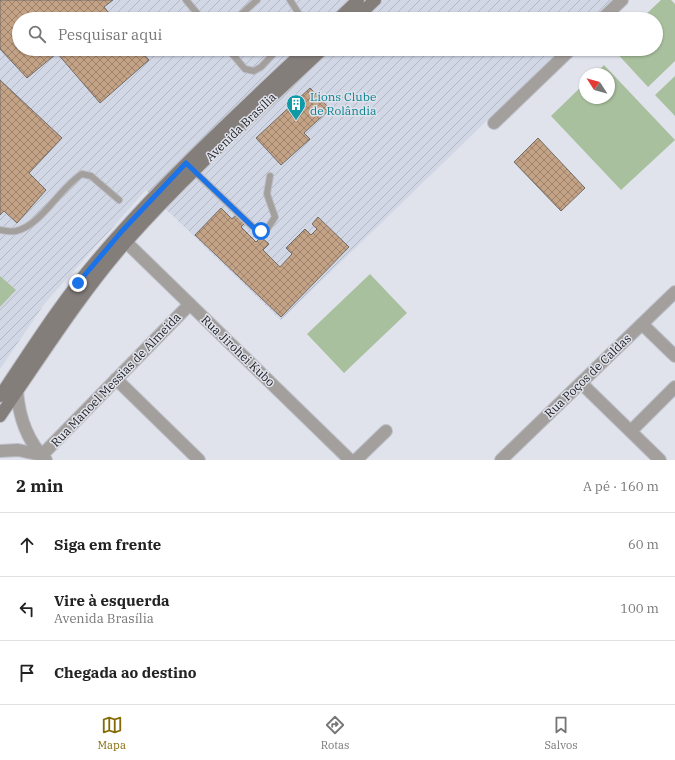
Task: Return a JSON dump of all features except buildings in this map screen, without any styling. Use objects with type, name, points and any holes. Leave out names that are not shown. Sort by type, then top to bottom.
[{"type":"main road","points":[[345,12],[358,0]]},
{"type":"main road","points":[[362,12],[375,0]]},
{"type":"main road","name":"Avenida Brasília","points":[[230,129],[299,56]]},
{"type":"main road","name":"Avenida Brasília","points":[[0,416],[17,391],[65,310],[101,255],[230,129],[315,56]]},
{"type":"main road","name":"Avenida Brasília","points":[[0,396],[65,310],[126,242],[176,181]]},
{"type":"street","points":[[609,12],[622,0]]},
{"type":"street","points":[[494,123],[564,56]]},
{"type":"street","name":"Rua Jirohei Kubo","points":[[126,242],[350,460]]},
{"type":"street","name":"Rua Poços de Caldas","points":[[501,460],[675,292]]},
{"type":"street","name":"Rua Manoel Messias de Almeida","points":[[44,458],[116,379],[190,304]]},
{"type":"street","points":[[642,324],[675,356]]},
{"type":"street","points":[[116,379],[199,460]]},
{"type":"street","points":[[580,383],[660,460]]},
{"type":"street","points":[[631,431],[675,387]]},
{"type":"street","points":[[17,391],[18,406],[25,429],[44,458]]},
{"type":"street","points":[[356,460],[386,431]]},
{"type":"street","points":[[0,451],[18,450],[44,458]]},
{"type":"lane","points":[[186,0],[196,12]]},
{"type":"lane","points":[[244,12],[257,0]]},
{"type":"lane","points":[[290,0],[298,12]]},
{"type":"lane","points":[[234,56],[245,69],[254,72],[271,56]]},
{"type":"lane","points":[[190,167],[253,227],[261,231],[267,229],[275,218],[267,194],[270,176]]},
{"type":"lane","points":[[0,230],[15,231],[30,225],[72,180],[82,174],[92,176],[119,200]]},
{"type":"shaded area","points":[[0,0],[612,0],[599,12],[12,12],[12,56],[554,56],[281,320],[146,190],[45,303],[0,369]]},
{"type":"green space","points":[[661,0],[671,0],[675,4],[675,61],[648,87],[619,56],[663,56],[663,12],[648,12]]},
{"type":"green space","points":[[675,76],[675,116],[655,95]]},
{"type":"green space","points":[[615,77],[675,140],[621,190],[551,116],[579,89],[579,104],[615,104]]},
{"type":"green space","points":[[370,274],[407,313],[344,373],[307,334]]},
{"type":"green space","points":[[0,276],[16,290],[0,307]]},
{"type":"place","name":"Lions Clube de Rolândia","points":[[296,121]]},
{"type":"route","points":[[78,283],[122,231],[186,163],[203,181],[253,227],[261,231]]}]
